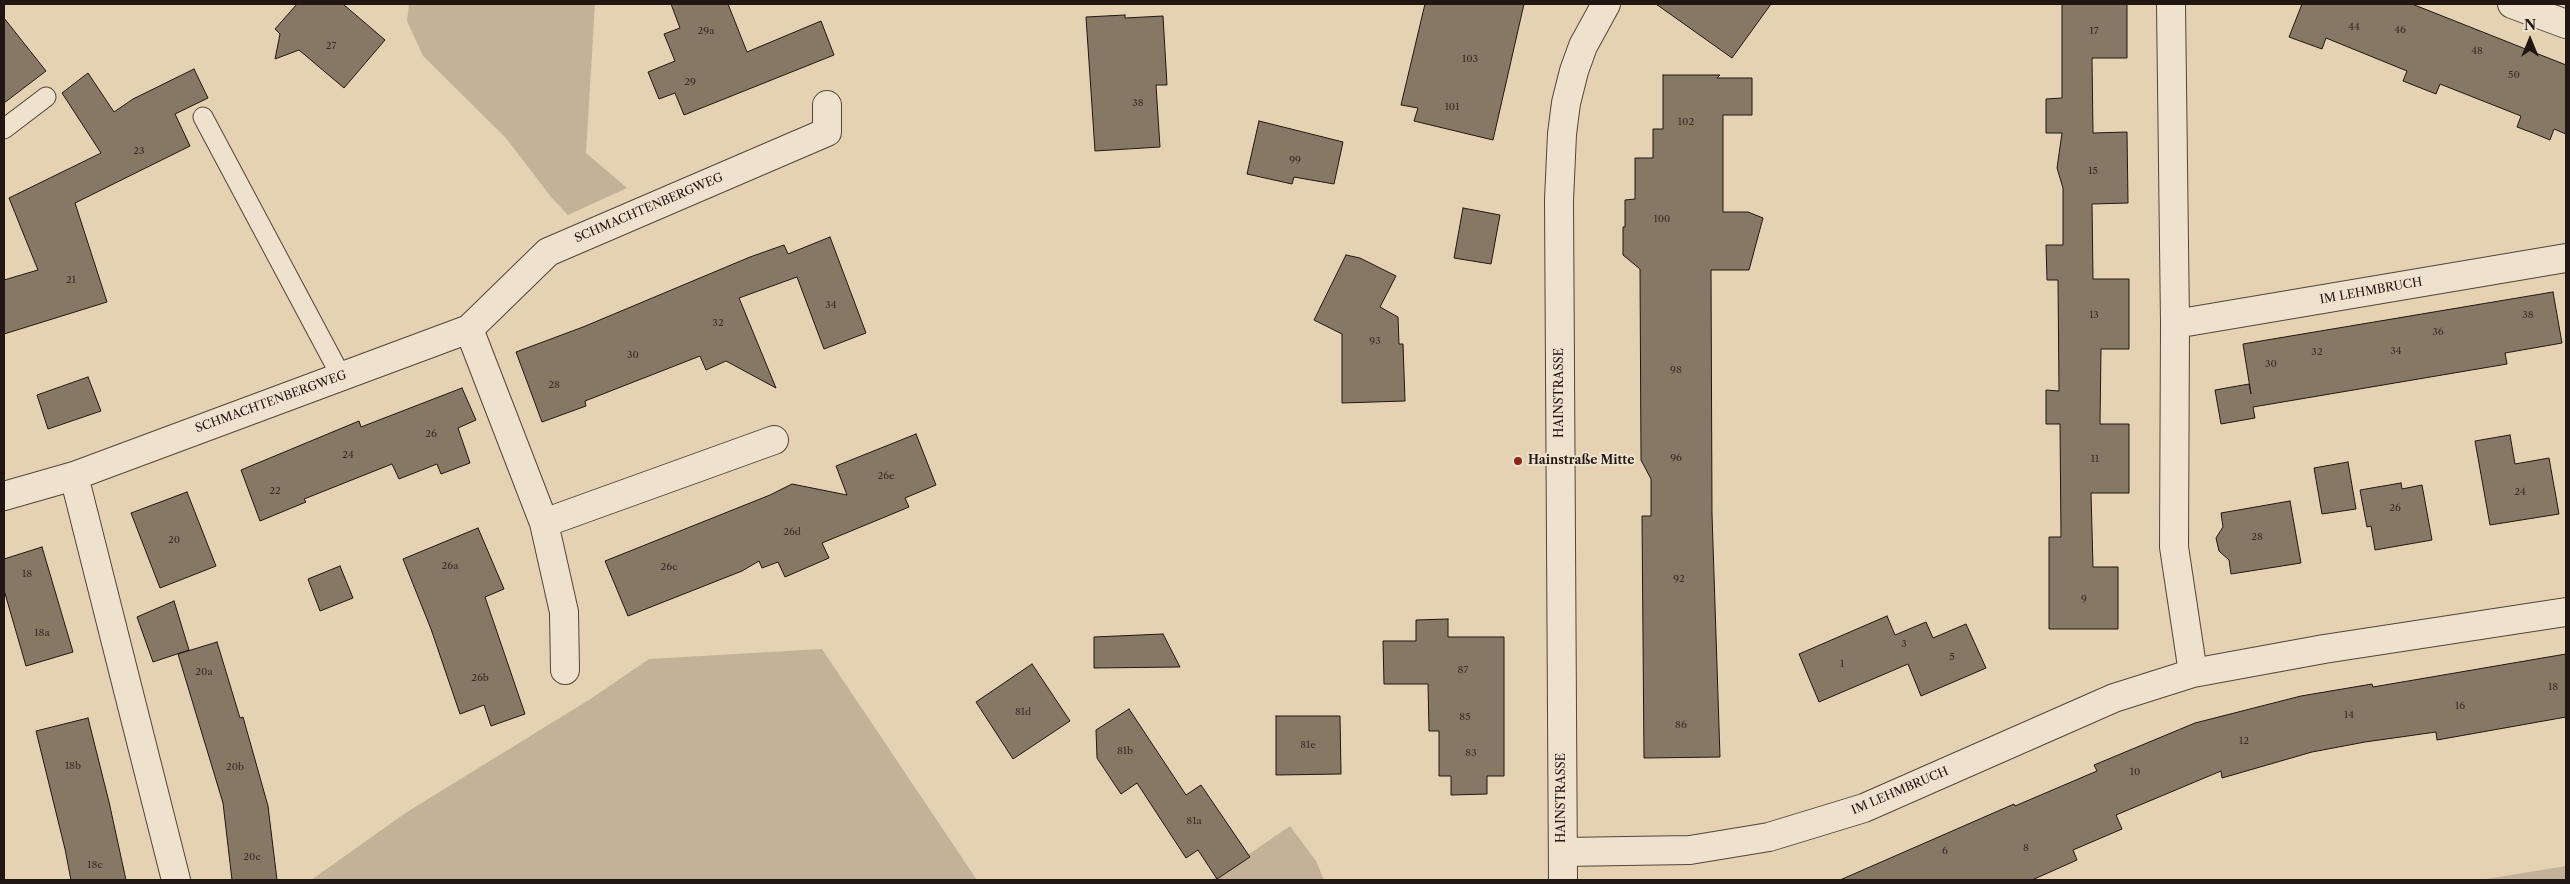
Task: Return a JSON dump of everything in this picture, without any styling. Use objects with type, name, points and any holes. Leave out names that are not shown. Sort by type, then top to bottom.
[{"type":"street","name":"HAINSTRASSE","points":[[1563,880],[1559,210],[1562,134],[1566,103],[1574,72],[1583,46],[1606,4]]},
{"type":"street","points":[[2171,4],[2175,324],[2174,547],[2193,673]]},
{"type":"street","points":[[2512,4],[2566,24]]},
{"type":"street","name":"SCHMACHTENBERGWEG","points":[[4,496],[74,476],[469,329],[548,252],[827,132],[827,105]]},
{"type":"street","name":"IM LEHMBRUCH","points":[[2175,324],[2566,258]]},
{"type":"street","points":[[469,329],[544,523],[564,612],[565,670]]},
{"type":"street","points":[[544,523],[774,440]]},
{"type":"street","points":[[74,476],[176,880]]},
{"type":"street","name":"IM LEHMBRUCH","points":[[1563,852],[1690,850],[1769,837],[1864,808],[2114,698],[2193,673],[2324,649],[2566,612]]},
{"type":"lane","points":[[4,129],[46,97]]},
{"type":"lane","points":[[202,117],[342,376]]},
{"type":"shaded area","points":[[409,4],[595,4],[586,153],[627,188],[568,215],[551,197],[506,138],[423,56],[407,21]]},
{"type":"shaded area","points":[[822,649],[977,880],[311,880],[407,812],[592,698],[649,659]]},
{"type":"shaded area","points":[[1290,826],[1316,861],[1324,880],[1211,880]]},
{"type":"shaded area","points":[[2566,866],[2566,880],[2480,880]]},
{"type":"building","points":[[297,4],[343,4],[385,40],[344,88],[299,50],[275,59],[280,34],[275,29]]},
{"type":"building","points":[[671,4],[728,4],[747,52],[821,21],[834,55],[684,115],[675,93],[659,99],[648,72],[675,61],[664,34],[680,28]]},
{"type":"building","points":[[1425,4],[1524,4],[1493,140],[1414,121],[1418,108],[1401,105]]},
{"type":"building","points":[[1656,4],[1771,4],[1732,58]]},
{"type":"building","points":[[2062,4],[2127,4],[2127,58],[2092,58],[2093,133],[2127,132],[2128,203],[2092,204],[2093,279],[2129,279],[2129,349],[2101,349],[2100,424],[2129,424],[2129,493],[2091,493],[2093,567],[2118,567],[2118,629],[2049,629],[2049,537],[2061,537],[2060,424],[2046,424],[2046,390],[2059,391],[2058,280],[2047,280],[2046,245],[2063,245],[2063,188],[2057,168],[2062,133],[2046,133],[2046,99],[2062,98]]},
{"type":"building","points":[[2302,4],[2412,4],[2566,65],[2566,134],[2554,129],[2550,140],[2517,127],[2521,116],[2440,84],[2436,94],[2403,81],[2407,71],[2326,38],[2322,49],[2289,37]]},
{"type":"building","points":[[1125,15],[1125,18],[1163,16],[1167,85],[1156,85],[1160,147],[1095,151],[1086,17]]},
{"type":"building","points":[[4,18],[46,71],[4,103]]},
{"type":"building","points":[[194,69],[208,98],[175,114],[190,146],[75,203],[107,302],[4,334],[4,280],[38,270],[9,198],[101,153],[62,93],[88,73],[114,112],[133,99]]},
{"type":"building","points":[[1663,75],[1720,75],[1717,78],[1752,78],[1752,115],[1723,115],[1723,212],[1748,212],[1763,218],[1749,270],[1711,270],[1712,514],[1720,757],[1644,758],[1642,516],[1651,516],[1651,479],[1641,460],[1640,269],[1623,255],[1623,227],[1625,227],[1625,200],[1635,199],[1635,158],[1653,158],[1653,129],[1663,129]]},
{"type":"building","points":[[1259,121],[1343,142],[1334,184],[1294,177],[1292,184],[1247,174]]},
{"type":"building","points":[[1463,208],[1500,215],[1491,264],[1454,258]]},
{"type":"building","points":[[830,237],[866,333],[824,349],[797,277],[739,298],[776,388],[726,361],[706,370],[700,356],[585,401],[586,406],[542,422],[516,352],[583,327],[750,257],[784,245],[788,254]]},
{"type":"building","points":[[1346,255],[1360,258],[1396,276],[1380,307],[1398,317],[1399,344],[1403,344],[1405,401],[1342,403],[1342,334],[1314,320]]},
{"type":"building","points":[[2553,292],[2562,343],[2505,353],[2507,364],[2253,407],[2255,418],[2221,424],[2215,390],[2249,384],[2251,394],[2243,344]]},
{"type":"building","points":[[88,377],[101,411],[48,429],[37,395]]},
{"type":"building","points":[[462,388],[476,420],[458,428],[470,463],[441,474],[437,464],[399,479],[392,464],[304,499],[306,502],[260,521],[241,470],[359,421],[361,427]]},
{"type":"building","points":[[916,434],[936,485],[905,498],[909,507],[822,543],[829,558],[785,577],[778,562],[762,568],[759,561],[742,571],[628,616],[605,561],[770,495],[792,484],[847,495],[836,466]]},
{"type":"building","points":[[2510,435],[2515,464],[2549,458],[2559,514],[2490,525],[2475,441]]},
{"type":"building","points":[[2348,462],[2356,509],[2322,514],[2314,468]]},
{"type":"building","points":[[2401,483],[2402,489],[2422,485],[2432,540],[2375,550],[2371,526],[2367,527],[2360,490]]},
{"type":"building","points":[[187,492],[216,566],[160,588],[131,513]]},
{"type":"building","points":[[2290,501],[2301,563],[2231,574],[2229,560],[2219,551],[2216,538],[2223,527],[2221,513]]},
{"type":"building","points":[[478,528],[504,589],[485,597],[525,714],[491,726],[484,705],[460,714],[431,629],[403,559]]},
{"type":"building","points":[[42,547],[73,652],[26,666],[4,590],[4,559]]},
{"type":"building","points":[[340,566],[353,598],[320,611],[308,579]]},
{"type":"building","points":[[174,601],[189,650],[153,662],[137,617]]},
{"type":"building","points":[[1887,616],[1895,635],[1926,622],[1933,638],[1966,624],[1986,668],[1921,696],[1908,664],[1819,702],[1799,654]]},
{"type":"building","points":[[1448,619],[1448,637],[1504,637],[1504,776],[1487,776],[1487,794],[1451,795],[1451,776],[1439,776],[1439,731],[1429,731],[1428,684],[1384,684],[1383,641],[1416,641],[1416,620]]},
{"type":"building","points":[[1163,634],[1180,667],[1094,668],[1094,637]]},
{"type":"building","points":[[217,642],[240,718],[243,717],[268,806],[277,880],[232,880],[223,803],[178,654]]},
{"type":"building","points":[[2566,654],[2566,717],[2437,740],[2436,732],[2365,742],[2312,752],[2222,778],[2221,771],[2116,815],[2122,829],[2073,850],[2077,860],[2032,880],[1840,880],[2014,804],[2015,806],[2097,771],[2094,765],[2195,723],[2301,696],[2372,684],[2373,687]]},
{"type":"building","points":[[1032,664],[1070,721],[1013,759],[976,702]]},
{"type":"building","points":[[1129,709],[1186,795],[1201,785],[1250,857],[1217,879],[1198,850],[1186,858],[1137,783],[1121,794],[1097,758],[1096,730]]},
{"type":"building","points":[[1276,716],[1340,716],[1341,774],[1276,775]]},
{"type":"building","points":[[88,718],[126,880],[71,880],[36,731]]},
{"type":"place","name":"Hainstraße Mitte","points":[[1518,461]]}]
